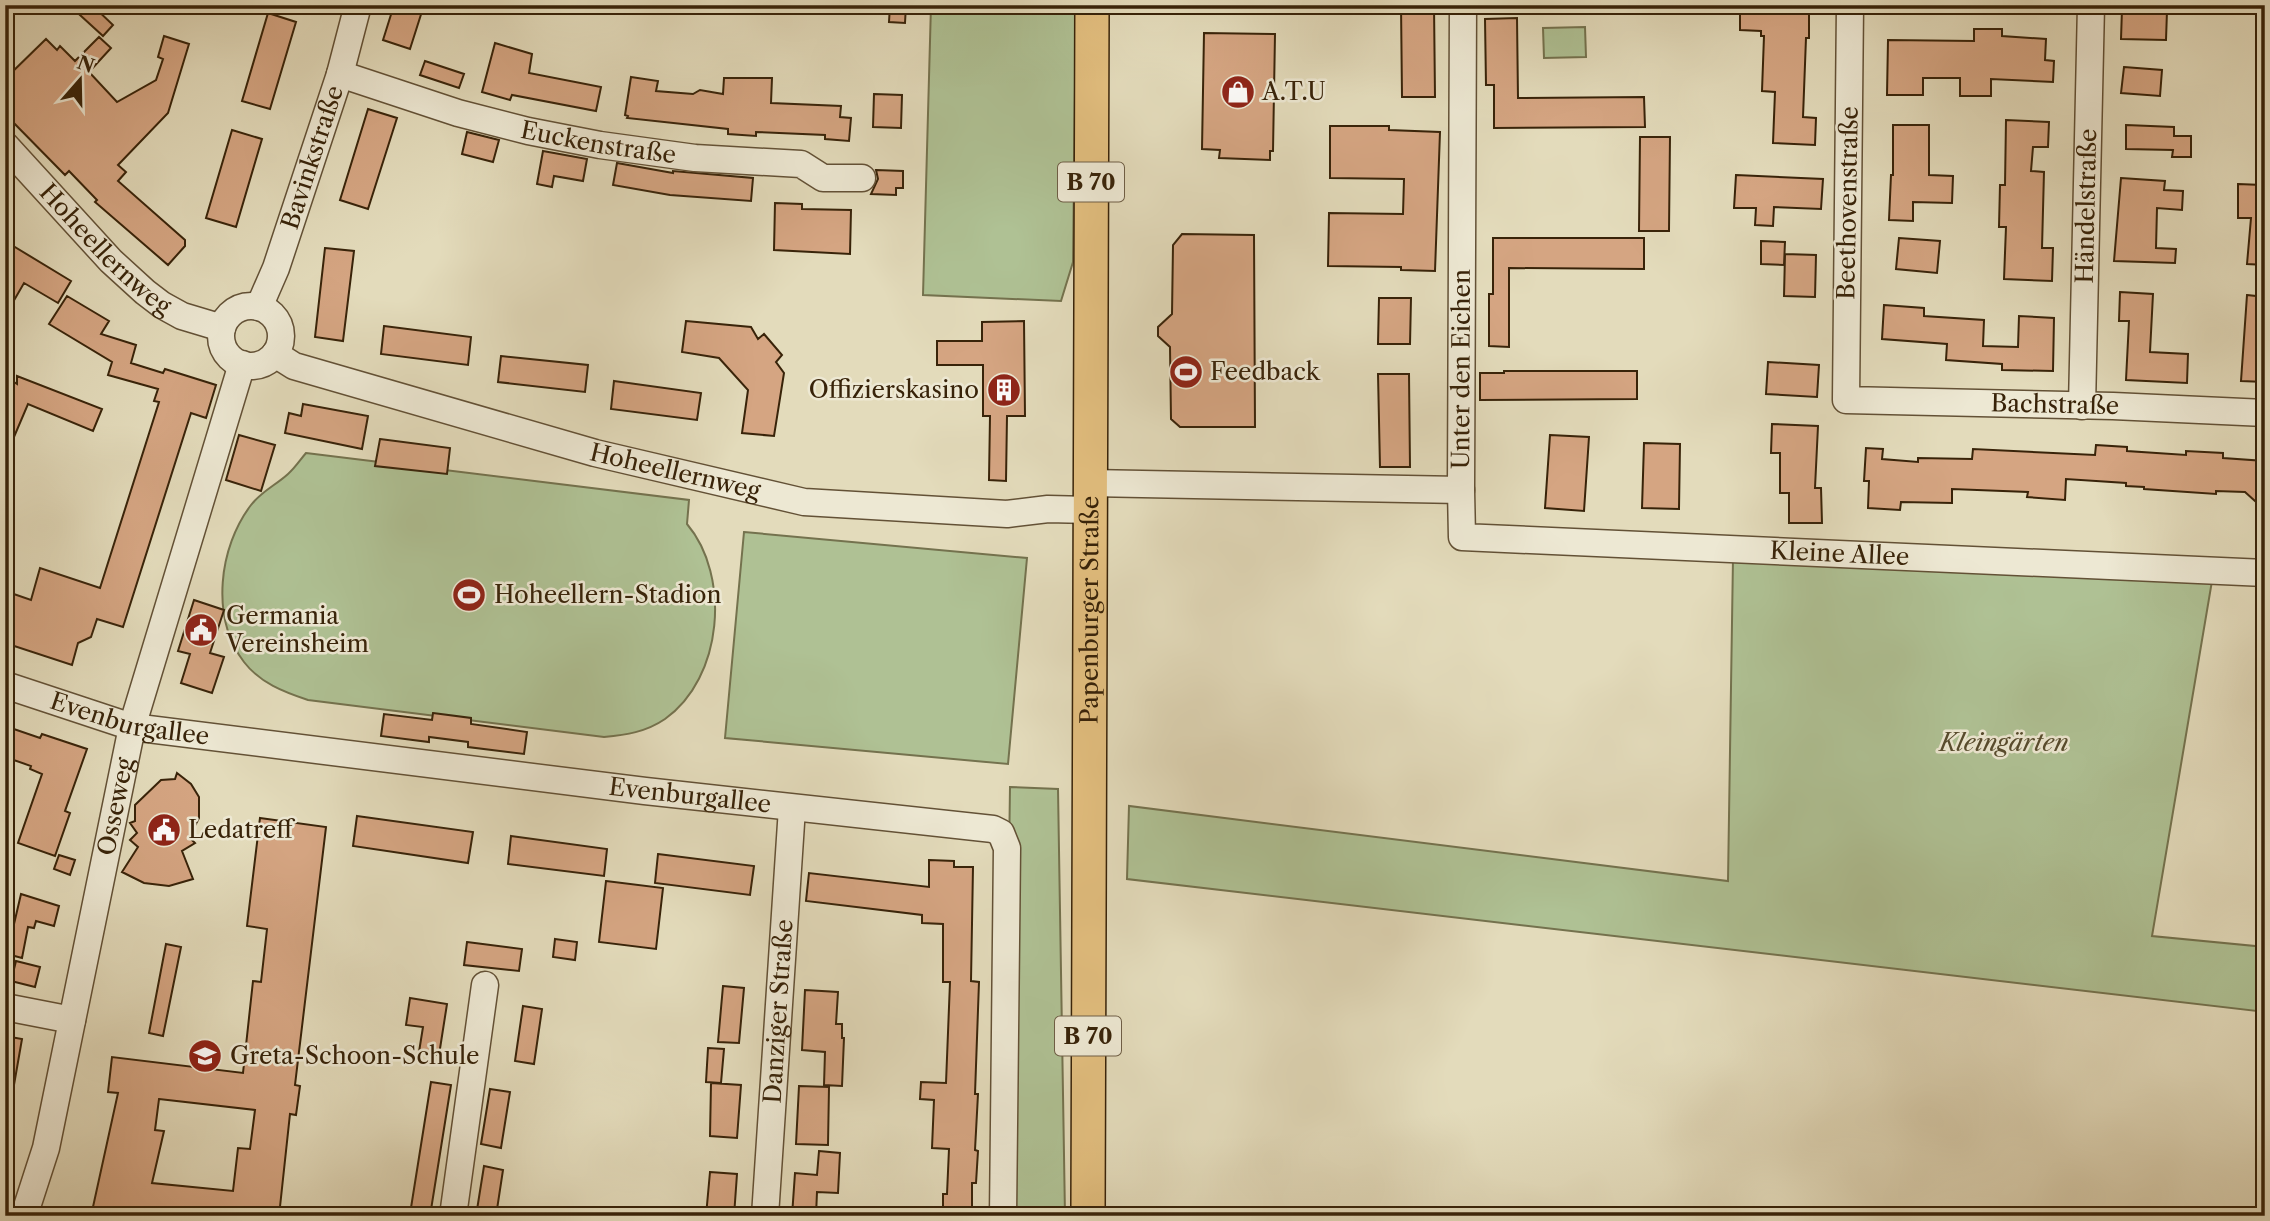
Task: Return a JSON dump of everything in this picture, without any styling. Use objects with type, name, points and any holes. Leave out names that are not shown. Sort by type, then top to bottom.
[{"type":"main road","name":"Papenburger Straße","points":[[1088,1216],[1092,5]]},
{"type":"street","name":"Bavinkstraße","points":[[259,307],[276,268],[340,74],[358,5]]},
{"type":"street","name":"Unter den Eichen","points":[[1090,496],[1461,490],[1463,5]]},
{"type":"street","name":"Beethovenstraße","points":[[1846,400],[1850,5]]},
{"type":"street","name":"Händelstraße","points":[[2082,406],[2091,5]]},
{"type":"street","name":"Euckenstraße","points":[[340,74],[458,113],[527,131],[600,145],[695,158],[802,164],[823,178],[862,178]]},
{"type":"street","name":"Hoheellernweg","points":[[5,145],[111,261],[145,292],[182,316],[222,328]]},
{"type":"street","points":[[259,307],[274,316],[281,336],[275,354],[262,363],[242,364],[226,353],[221,337],[222,328],[226,319],[238,308],[259,307]]},
{"type":"street","name":"Hoheellernweg","points":[[275,354],[294,366],[595,453],[804,502],[1007,514],[1048,509],[1090,496]]},
{"type":"street","name":"Osseweg","points":[[24,1216],[44,1158],[132,727],[242,364]]},
{"type":"street","name":"Bachstraße","points":[[1846,400],[2265,413]]},
{"type":"street","name":"Kleine Allee","points":[[1461,490],[1462,537],[2265,573]]},
{"type":"street","name":"Evenburgallee","points":[[5,685],[132,727],[792,808],[993,829],[1005,840],[1003,1216]]},
{"type":"street","name":"Danziger Straße","points":[[765,1216],[792,808]]},
{"type":"street","points":[[453,1216],[485,985]]},
{"type":"street","points":[[5,1007],[72,1020]]},
{"type":"green space","points":[[931,5],[1076,5],[1073,262],[1061,301],[923,295]]},
{"type":"green space","points":[[1585,27],[1586,57],[1544,58],[1543,28]]},
{"type":"green space","name":"Hoheellern-Stadion","points":[[306,453],[689,500],[687,524],[701,546],[710,571],[715,598],[709,653],[699,679],[684,701],[665,719],[636,732],[604,737],[308,700],[273,686],[250,669],[233,644],[226,624],[223,582],[226,561],[240,522],[251,505],[291,472]]},
{"type":"green space","points":[[744,532],[1027,558],[1008,764],[725,738]]},
{"type":"green space","name":"Kleingärten","points":[[1733,558],[2212,581],[2152,936],[2265,947],[2265,1012],[1127,879],[1129,806],[1728,881]]},
{"type":"green space","points":[[1010,787],[1058,789],[1065,1216],[1004,1216]]},
{"type":"building","points":[[69,5],[92,5],[113,25],[103,36]]},
{"type":"building","points":[[394,5],[424,5],[410,49],[383,40]]},
{"type":"building","points":[[890,5],[906,5],[905,23],[889,22]]},
{"type":"building","points":[[1401,5],[1434,5],[1435,97],[1402,97]]},
{"type":"building","points":[[1762,5],[1809,5],[1803,117],[1816,118],[1815,145],[1773,143],[1775,92],[1762,91],[1764,36],[1761,36],[1761,31],[1740,30],[1740,12],[1762,13]]},
{"type":"building","points":[[2122,9],[2167,11],[2166,40],[2121,39]]},
{"type":"building","points":[[268,13],[296,22],[270,109],[242,101]]},
{"type":"building","points":[[1517,18],[1518,98],[1644,97],[1645,127],[1494,128],[1494,85],[1486,85],[1485,19]]},
{"type":"building","points":[[1974,29],[2002,29],[2002,36],[2046,39],[2045,60],[2054,61],[2053,82],[1991,79],[1991,96],[1960,96],[1960,78],[1923,78],[1923,95],[1887,95],[1888,40],[1974,41]]},
{"type":"building","name":"A.T.U","points":[[1204,33],[1275,34],[1273,151],[1270,151],[1270,160],[1219,158],[1220,150],[1202,149]]},
{"type":"building","points":[[164,36],[189,44],[168,113],[118,165],[126,172],[118,181],[185,240],[185,246],[168,265],[95,202],[97,200],[69,171],[65,175],[5,114],[5,79],[46,39],[57,50],[60,46],[75,61],[99,37],[111,48],[89,72],[117,102],[156,80],[163,59],[158,57]]},
{"type":"building","points":[[495,43],[532,54],[529,73],[601,87],[596,111],[512,95],[510,100],[482,92]]},
{"type":"building","points":[[425,61],[464,74],[459,88],[420,75]]},
{"type":"building","points":[[2124,67],[2162,70],[2160,96],[2121,93]]},
{"type":"building","points":[[631,77],[658,81],[656,91],[693,94],[700,90],[723,94],[724,78],[772,78],[771,103],[841,106],[840,117],[851,118],[849,141],[825,139],[825,135],[756,132],[756,136],[728,134],[728,129],[627,118],[625,115]]},
{"type":"building","points":[[874,94],[902,95],[901,128],[873,127]]},
{"type":"building","points":[[368,109],[397,118],[368,209],[340,200]]},
{"type":"building","points":[[2006,120],[2049,122],[2048,147],[2033,147],[2031,171],[2044,172],[2042,248],[2053,248],[2052,281],[2004,279],[2006,227],[1999,227],[2000,185],[2005,185]]},
{"type":"building","points":[[1893,125],[1929,125],[1929,175],[1953,176],[1952,203],[1913,202],[1913,221],[1889,220],[1893,175]]},
{"type":"building","points":[[2126,125],[2174,127],[2174,136],[2191,136],[2191,157],[2172,157],[2173,150],[2126,149]]},
{"type":"building","points":[[1330,126],[1389,126],[1389,130],[1440,132],[1435,271],[1401,270],[1401,267],[1328,266],[1329,213],[1403,214],[1404,179],[1330,178]]},
{"type":"building","points":[[232,130],[262,139],[236,227],[206,218]]},
{"type":"building","points":[[467,132],[499,140],[493,162],[462,154]]},
{"type":"building","points":[[1640,137],[1670,137],[1669,231],[1639,231]]},
{"type":"building","points":[[543,151],[587,159],[583,181],[554,176],[552,187],[537,184]]},
{"type":"building","points":[[617,163],[673,173],[753,178],[751,201],[670,195],[613,185]]},
{"type":"building","points":[[876,170],[903,171],[903,188],[896,188],[896,195],[871,194],[878,179]]},
{"type":"building","points":[[1736,175],[1823,179],[1821,209],[1774,207],[1773,226],[1755,225],[1756,208],[1734,208]]},
{"type":"building","points":[[2121,178],[2165,181],[2164,190],[2183,191],[2182,210],[2157,208],[2156,248],[2176,249],[2175,263],[2114,261]]},
{"type":"building","points":[[2238,184],[2262,185],[2262,192],[2265,192],[2265,265],[2247,264],[2251,218],[2238,218]]},
{"type":"building","points":[[775,203],[802,204],[802,209],[851,210],[850,254],[774,250]]},
{"type":"building","points":[[1182,234],[1254,235],[1255,427],[1180,427],[1171,419],[1170,347],[1158,336],[1158,327],[1172,314],[1173,245]]},
{"type":"building","points":[[1493,238],[1644,238],[1644,269],[1509,268],[1509,347],[1489,346]]},
{"type":"building","points":[[1899,238],[1940,241],[1937,273],[1896,269]]},
{"type":"building","points":[[5,241],[71,281],[58,303],[24,283],[5,316]]},
{"type":"building","points":[[1761,241],[1785,242],[1784,265],[1761,264]]},
{"type":"building","points":[[325,248],[354,251],[343,341],[315,337]]},
{"type":"building","points":[[1785,254],[1816,255],[1815,297],[1784,296]]},
{"type":"building","points":[[2120,292],[2153,294],[2150,352],[2188,354],[2187,383],[2126,380],[2129,321],[2119,321]]},
{"type":"building","points":[[2247,295],[2265,297],[2265,382],[2241,381]]},
{"type":"building","points":[[67,296],[109,321],[101,334],[136,345],[131,363],[163,373],[165,369],[216,385],[206,418],[191,413],[123,627],[97,619],[91,637],[78,643],[72,665],[5,643],[5,591],[31,600],[40,568],[100,588],[159,402],[154,401],[158,389],[108,375],[112,362],[49,324]]},
{"type":"building","points":[[1379,298],[1411,298],[1410,344],[1378,344]]},
{"type":"building","points":[[1884,305],[1924,308],[1924,316],[1984,320],[1983,346],[2018,347],[2019,316],[2054,318],[2053,371],[2002,370],[2002,364],[1946,360],[1947,344],[1882,339]]},
{"type":"building","points":[[686,321],[751,327],[758,339],[764,334],[782,355],[776,362],[784,373],[774,436],[742,433],[748,390],[719,358],[682,352]]},
{"type":"building","name":"Offizierskasino","points":[[1024,321],[1025,416],[1007,416],[1006,481],[989,480],[990,416],[983,416],[983,365],[937,365],[937,341],[982,341],[982,322]]},
{"type":"building","points":[[384,326],[471,337],[468,365],[381,354]]},
{"type":"building","points":[[501,356],[588,365],[585,392],[498,382]]},
{"type":"building","points":[[1768,362],[1819,365],[1817,397],[1766,394]]},
{"type":"building","points":[[1637,371],[1637,399],[1480,400],[1480,373]]},
{"type":"building","points":[[1378,374],[1409,374],[1410,467],[1380,467]]},
{"type":"building","points":[[5,376],[17,384],[17,376],[102,409],[93,431],[28,404],[5,458]]},
{"type":"building","points":[[614,381],[701,393],[697,420],[611,409]]},
{"type":"building","points":[[303,404],[368,416],[362,449],[285,433],[289,413],[301,416]]},
{"type":"building","points":[[1772,424],[1818,426],[1815,488],[1821,488],[1822,523],[1789,523],[1789,493],[1780,493],[1780,453],[1771,453]]},
{"type":"building","points":[[239,435],[275,445],[261,491],[226,480]]},
{"type":"building","points":[[1550,435],[1589,437],[1584,511],[1545,508]]},
{"type":"building","points":[[380,439],[450,448],[447,474],[375,466]]},
{"type":"building","points":[[1644,443],[1680,444],[1679,509],[1642,508]]},
{"type":"building","points":[[2096,445],[2127,447],[2127,451],[2186,455],[2186,451],[2223,453],[2223,458],[2265,461],[2265,510],[2245,492],[2216,491],[2216,494],[2144,489],[2126,486],[2126,483],[2066,479],[2065,500],[2027,497],[2028,492],[1952,489],[1952,503],[1901,502],[1900,510],[1868,508],[1869,481],[1864,481],[1866,448],[1883,449],[1882,459],[1918,462],[1918,458],[1972,459],[1973,449],[2095,455]]},
{"type":"building","name":"Germania Vereinsheim","points":[[194,600],[224,610],[210,653],[224,657],[212,693],[181,683],[190,654],[178,651]]},
{"type":"building","points":[[433,713],[471,718],[471,724],[527,732],[524,754],[468,747],[468,742],[429,737],[429,742],[381,736],[384,714],[432,720]]},
{"type":"building","points":[[5,726],[40,738],[42,734],[87,749],[65,811],[70,813],[55,856],[18,843],[42,774],[30,769],[31,766],[5,757]]},
{"type":"building","name":"Ledatreff","points":[[177,773],[191,784],[199,797],[199,818],[189,837],[195,843],[182,851],[193,879],[169,886],[144,883],[122,872],[138,847],[130,840],[137,833],[130,823],[135,821],[135,805],[161,780],[175,779]]},
{"type":"building","points":[[357,816],[473,832],[468,863],[353,846]]},
{"type":"building","name":"Greta-Schoon-Schule","points":[[260,818],[326,827],[295,1085],[300,1086],[296,1115],[290,1114],[279,1216],[91,1216],[118,1093],[108,1092],[112,1057],[243,1073],[253,981],[261,982],[267,929],[247,926]],"holes":[[[159,1099],[255,1110],[250,1149],[238,1148],[233,1191],[152,1183],[164,1131],[155,1130]]]},
{"type":"building","points":[[511,836],[607,849],[604,876],[508,864]]},
{"type":"building","points":[[658,854],[754,866],[750,895],[655,883]]},
{"type":"building","points":[[59,855],[75,860],[70,875],[54,869]]},
{"type":"building","points":[[929,860],[954,861],[954,867],[973,867],[971,981],[979,982],[975,1094],[978,1094],[975,1150],[978,1151],[976,1183],[972,1183],[972,1216],[943,1216],[949,1149],[932,1148],[934,1100],[920,1099],[921,1082],[946,1083],[950,982],[943,982],[943,924],[922,923],[922,915],[806,901],[809,873],[929,887]]},
{"type":"building","points":[[606,881],[663,888],[656,949],[599,942]]},
{"type":"building","points":[[21,894],[59,906],[54,926],[36,921],[34,928],[28,927],[22,958],[7,954]]},
{"type":"building","points":[[555,939],[577,942],[575,960],[553,957]]},
{"type":"building","points":[[467,942],[522,949],[519,971],[464,965]]},
{"type":"building","points":[[166,944],[181,947],[163,1036],[149,1033]]},
{"type":"building","points":[[16,961],[40,967],[35,987],[11,981]]},
{"type":"building","points":[[723,986],[744,988],[739,1043],[718,1042]]},
{"type":"building","points":[[805,990],[838,992],[836,1024],[842,1024],[844,1038],[842,1086],[824,1085],[825,1052],[802,1050]]},
{"type":"building","points":[[410,998],[447,1004],[439,1055],[419,1052],[423,1027],[406,1025]]},
{"type":"building","points":[[523,1006],[542,1009],[534,1064],[515,1061]]},
{"type":"building","points":[[5,1036],[22,1039],[14,1085],[5,1084]]},
{"type":"building","points":[[708,1048],[724,1049],[721,1083],[706,1082]]},
{"type":"building","points":[[431,1082],[451,1085],[430,1216],[418,1216],[410,1214]]},
{"type":"building","points":[[711,1083],[741,1085],[737,1138],[710,1136]]},
{"type":"building","points":[[799,1086],[829,1087],[828,1145],[796,1144]]},
{"type":"building","points":[[490,1089],[510,1092],[501,1148],[481,1144]]},
{"type":"building","points":[[819,1151],[840,1153],[838,1193],[817,1192],[816,1216],[792,1216],[795,1173],[817,1175]]},
{"type":"building","points":[[484,1166],[503,1170],[496,1216],[476,1216]]},
{"type":"building","points":[[710,1172],[737,1174],[734,1216],[706,1216]]},
{"type":"place","name":"A.T.U","points":[[1238,92]]},
{"type":"place","name":"Feedback","points":[[1186,372]]},
{"type":"place","name":"Offizierskasino","points":[[1004,390]]},
{"type":"place","name":"Hoheellern-Stadion","points":[[469,595]]},
{"type":"place","name":"Germania Vereinsheim","points":[[201,630]]},
{"type":"place","name":"Ledatreff","points":[[164,830]]},
{"type":"place","name":"Greta-Schoon-Schule","points":[[205,1056]]}]
